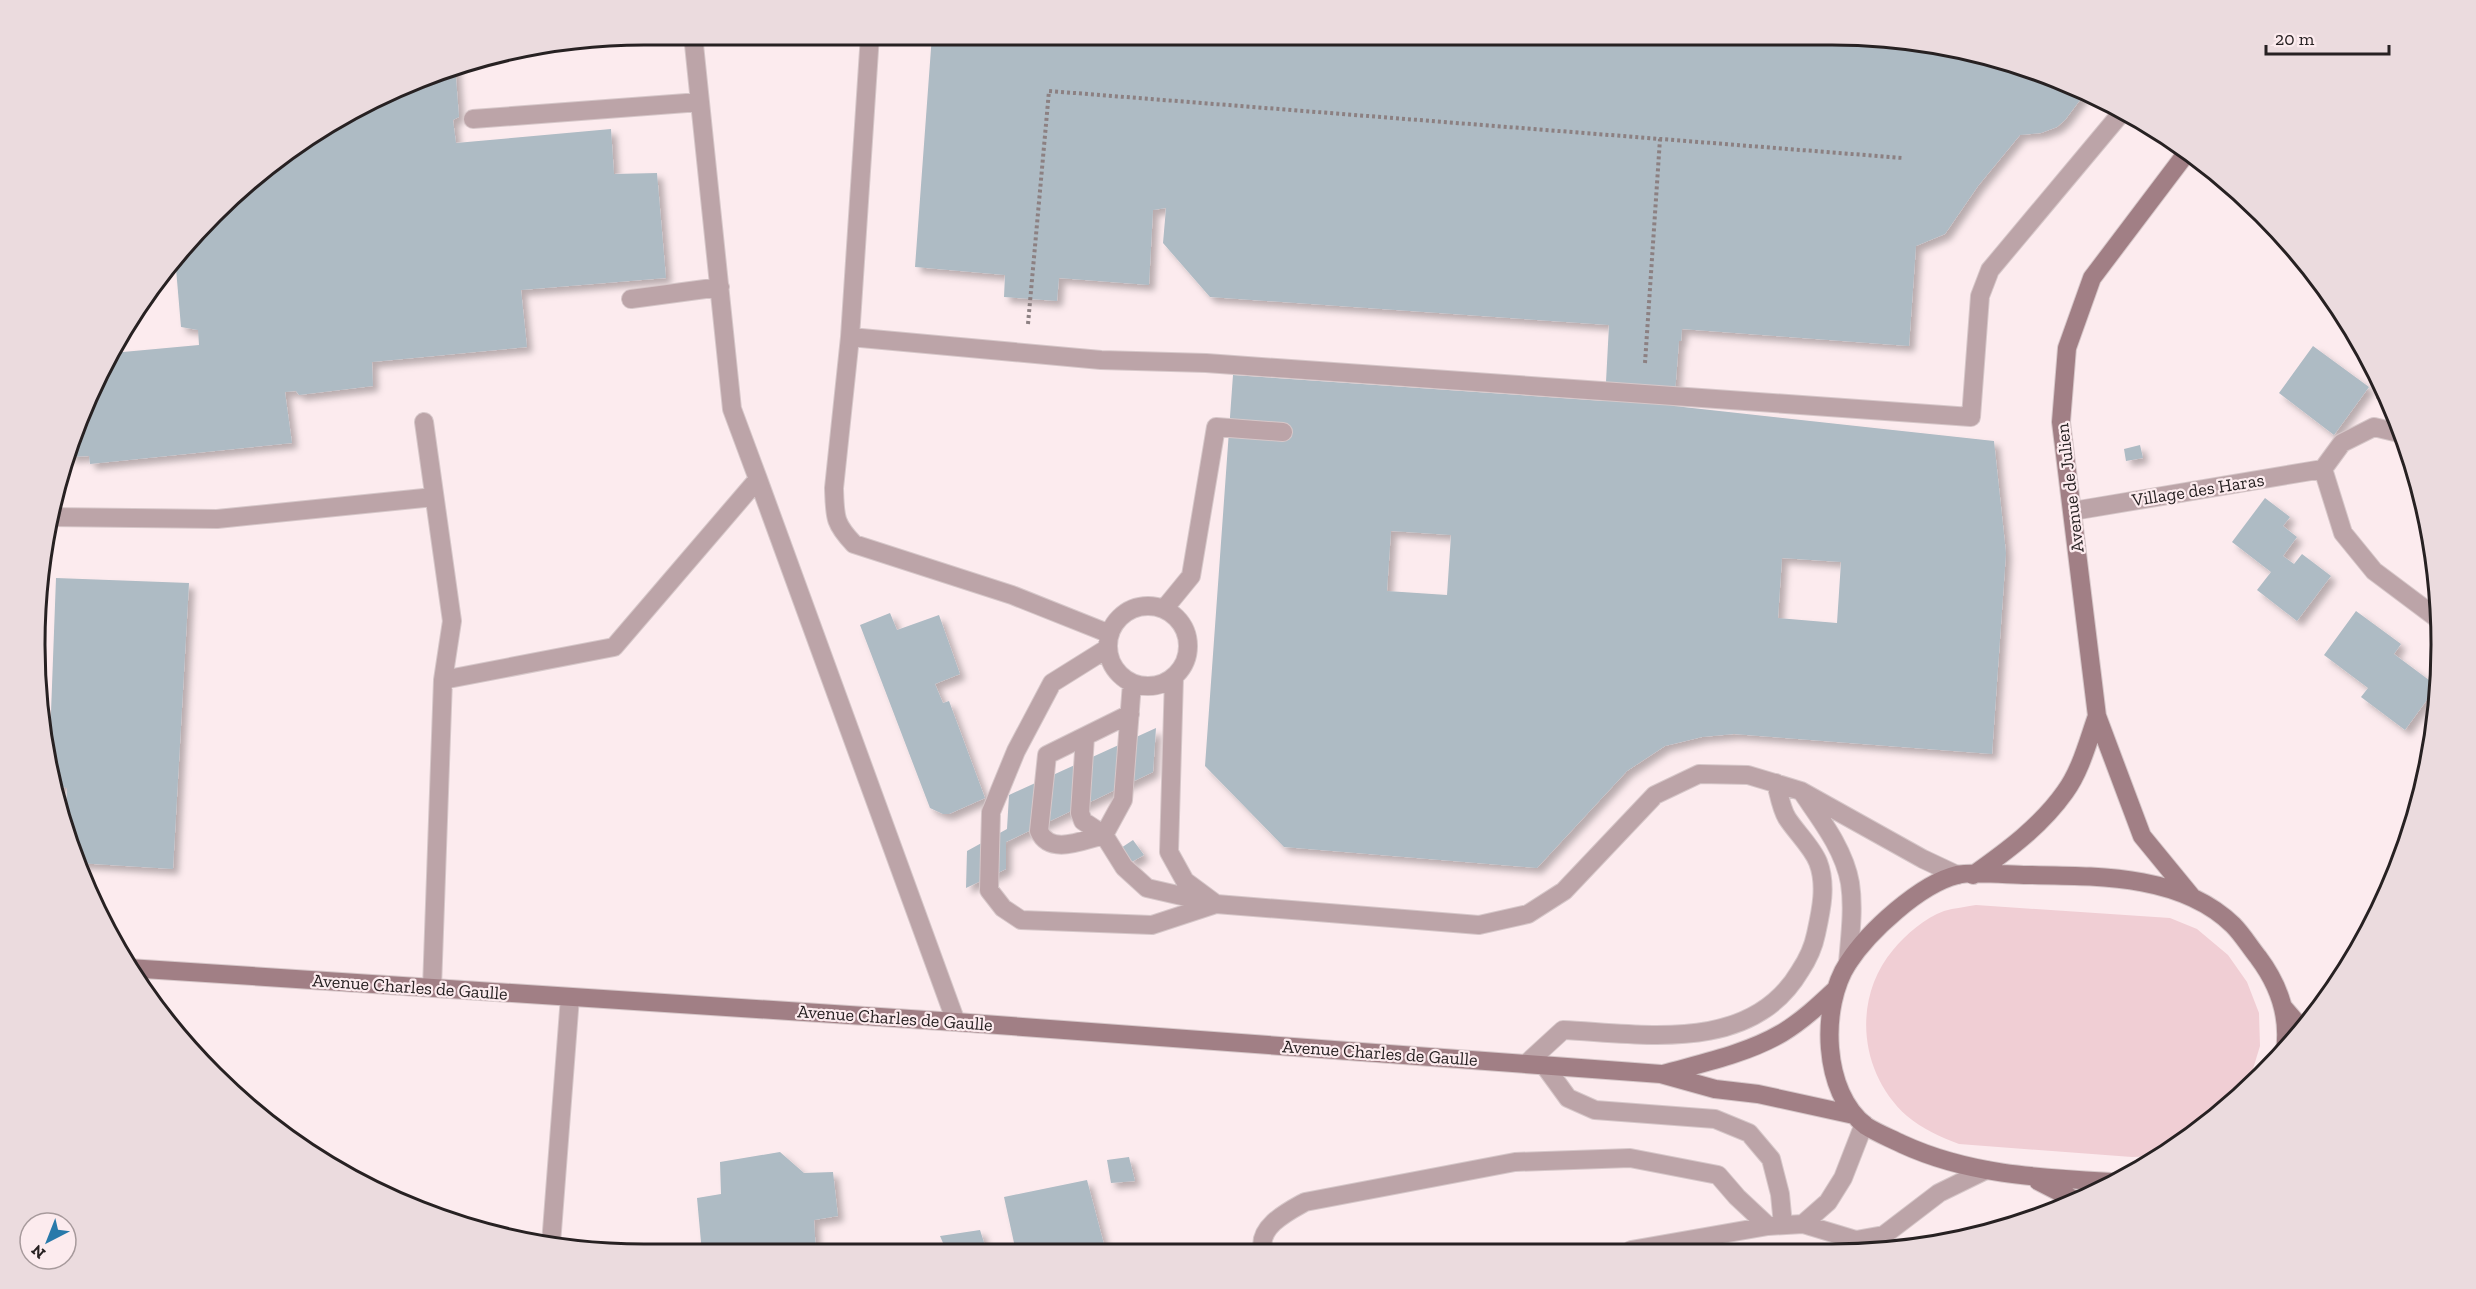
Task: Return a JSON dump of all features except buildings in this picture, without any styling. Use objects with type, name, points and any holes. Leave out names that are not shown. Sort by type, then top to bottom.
[{"type":"main road","name":"Avenue de Julien","points":[[2182,159],[2092,278],[2067,348],[2061,422],[2097,716],[2142,836],[2192,897]]},
{"type":"main road","name":"Avenue de Julien","points":[[1836,989],[1848,963],[1883,920],[1925,890],[1965,875],[2005,853],[2035,827],[2066,791],[2081,760],[2097,716]]},
{"type":"main road","points":[[1965,875],[2053,876],[2142,882],[2192,897],[2233,925],[2271,975],[2284,1008],[2296,1022]]},
{"type":"main road","name":"Avenue Charles de Gaulle","points":[[140,969],[956,1022],[1661,1074],[1715,1089],[1758,1094],[1830,1108],[1859,1120],[1894,1141],[1940,1160],[2031,1178]]},
{"type":"main road","name":"Avenue Charles de Gaulle","points":[[1661,1074],[1711,1061],[1780,1034],[1810,1014],[1836,989]]},
{"type":"main road","points":[[1836,989],[1828,1034],[1833,1074],[1859,1120]]},
{"type":"main road","points":[[2284,1008],[2285,1037]]},
{"type":"main road","points":[[2031,1178],[2098,1181]]},
{"type":"main road","points":[[2031,1178],[2067,1195]]},
{"type":"lane","points":[[694,45],[732,409],[956,1022]]},
{"type":"lane","points":[[869,45],[850,337],[834,489],[835,512],[839,528],[854,544],[1012,595],[1109,641]]},
{"type":"lane","points":[[473,119],[700,102]]},
{"type":"lane","points":[[850,337],[1200,370],[1643,394],[1971,417],[1980,296],[1990,270],[2118,118]]},
{"type":"lane","points":[[631,299],[720,287]]},
{"type":"lane","points":[[424,422],[452,621],[442,680],[432,988]]},
{"type":"lane","points":[[1164,609],[1191,576],[1215,427],[1283,432]]},
{"type":"lane","points":[[2391,431],[2374,427],[2342,443],[2323,469],[2343,533],[2374,571],[2430,613]]},
{"type":"lane","name":"Village des Haras","points":[[2073,511],[2323,469]]},
{"type":"lane","points":[[442,680],[614,647],[758,479]]},
{"type":"lane","points":[[59,517],[217,519],[435,497]]},
{"type":"lane","points":[[1109,641],[1115,669],[1132,683],[1154,686],[1174,677],[1184,666],[1189,640],[1184,626],[1164,609],[1152,605],[1127,611],[1119,618],[1109,641],[1052,682],[1016,751],[992,812],[989,890],[1003,908],[1021,920],[1152,925],[1216,904]]},
{"type":"lane","points":[[1174,677],[1169,852],[1185,881],[1216,904]]},
{"type":"lane","points":[[1130,714],[1047,755],[1039,831],[1042,839],[1051,844],[1060,845],[1104,835],[1123,800],[1130,714],[1132,683]]},
{"type":"lane","points":[[1085,737],[1080,813],[1083,821],[1104,835],[1124,867],[1148,888],[1216,904],[1479,925],[1528,914],[1564,891],[1654,795],[1699,774],[1748,775],[1801,791],[1923,859],[1965,875]]},
{"type":"lane","points":[[1775,1226],[1780,1194],[1771,1159],[1749,1133],[1715,1119],[1595,1110],[1568,1098],[1535,1065],[1563,1030],[1666,1035],[1700,1034],[1735,1025],[1769,1008],[1791,987],[1813,950],[1823,901],[1818,862],[1785,815],[1776,783]]},
{"type":"lane","points":[[1801,791],[1835,842],[1850,883],[1851,920],[1848,963]]},
{"type":"lane","points":[[551,1236],[570,997]]},
{"type":"lane","points":[[1803,1224],[1828,1202],[1843,1178],[1859,1120]]},
{"type":"lane","points":[[1262,1244],[1274,1220],[1305,1202],[1515,1162],[1630,1158],[1718,1175],[1775,1226]]},
{"type":"lane","points":[[1667,1244],[1775,1226],[1803,1224],[1856,1240],[1884,1235],[1940,1193],[1986,1170]]},
{"type":"path","points":[[1027,353],[1049,91],[1903,158]]},
{"type":"path","points":[[1643,394],[1660,139]]},
{"type":"shaded area","points":[[1976,905],[2170,918],[2197,929],[2228,955],[2247,982],[2259,1013],[2260,1046],[2253,1070],[2196,1120],[2143,1157],[1959,1144],[1919,1125],[1891,1099],[1879,1079],[1871,1058],[1867,1035],[1867,1013],[1871,991],[1880,969],[1893,950],[1916,927],[1944,911]]}]
